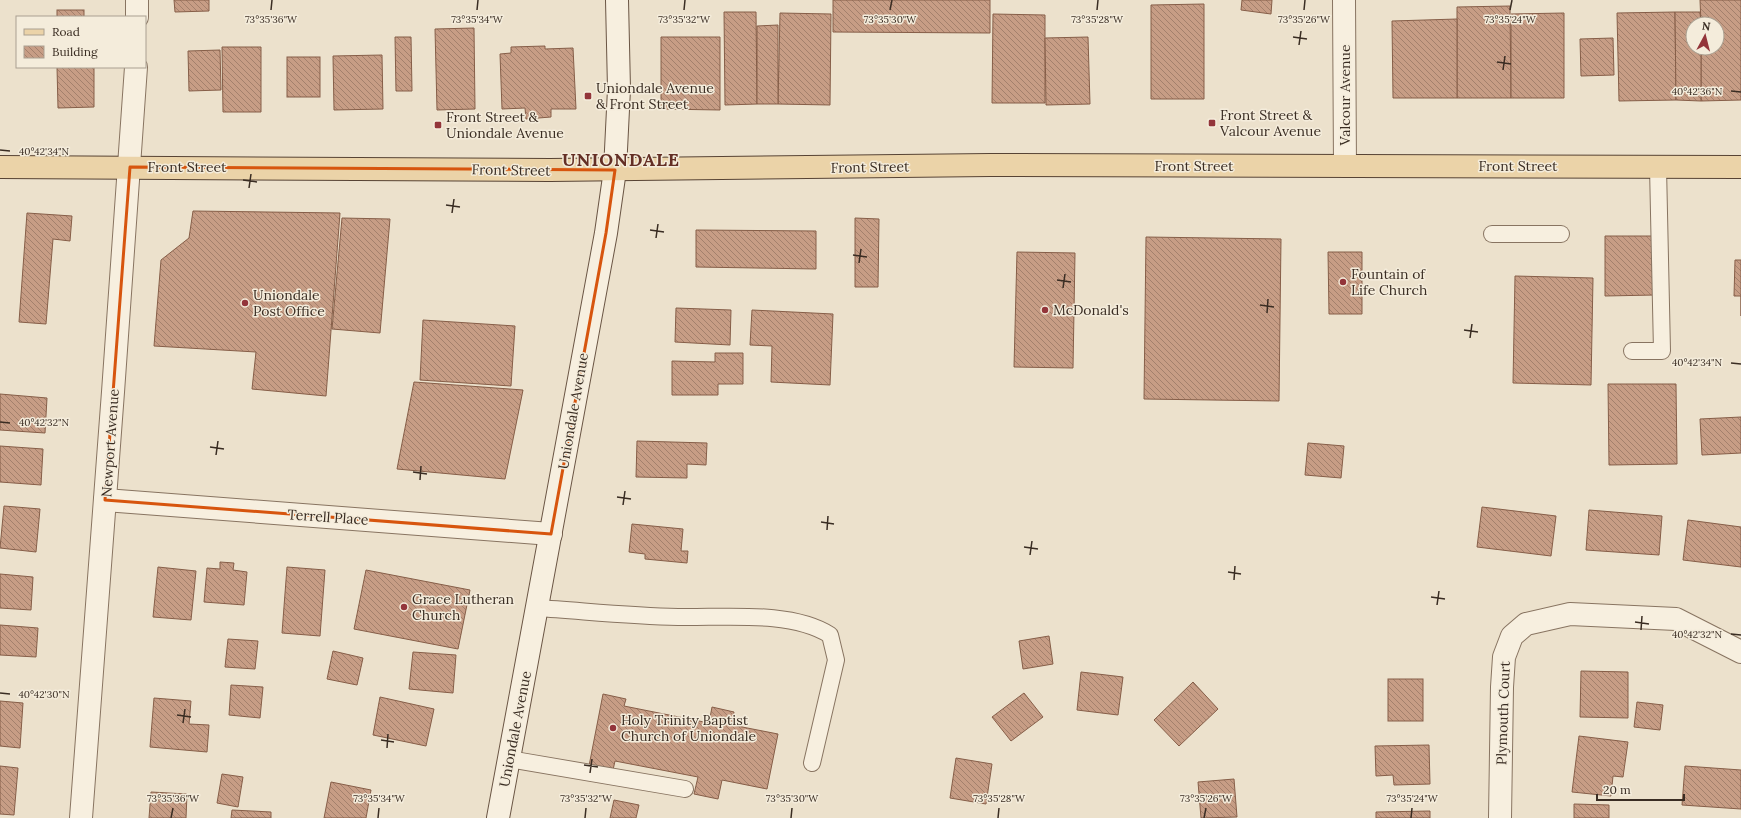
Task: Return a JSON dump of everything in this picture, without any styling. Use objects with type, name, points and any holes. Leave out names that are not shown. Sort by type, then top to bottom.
[{"type":"main road","name":"Front Street","points":[[0,167],[614,170],[982,165],[1741,167]]},
{"type":"street","points":[[137,0],[137,16]]},
{"type":"street","name":"Uniondale Avenue","points":[[498,818],[606,233],[614,170],[619,90],[617,0]]},
{"type":"street","name":"Valcour Avenue","points":[[1344,0],[1345,166]]},
{"type":"street","name":"Newport Avenue","points":[[81,818],[130,167],[136,68]]},
{"type":"street","name":"Terrell Place","points":[[105,500],[551,534]]},
{"type":"street","name":"Plymouth Court","points":[[1500,818],[1502,687],[1504,656],[1512,636],[1526,624],[1570,614],[1676,619],[1741,652]]},
{"type":"lane","points":[[1632,351],[1662,351],[1658,167]]},
{"type":"lane","points":[[1492,234],[1561,234]]},
{"type":"lane","points":[[537,608],[677,617],[777,618],[822,629],[830,635],[836,660],[812,763]]},
{"type":"lane","points":[[509,759],[685,789]]},
{"type":"highlighted area","points":[[130,167],[615,170],[606,233],[551,534],[105,500]]},
{"type":"building","points":[[174,0],[209,0],[209,11],[175,12]]},
{"type":"building","points":[[833,0],[990,0],[990,33],[833,32]]},
{"type":"building","points":[[1242,0],[1272,0],[1271,14],[1241,10]]},
{"type":"building","points":[[1700,0],[1741,0],[1741,100],[1701,101],[1701,56],[1725,56],[1725,16],[1701,16]]},
{"type":"building","points":[[1204,4],[1204,99],[1151,99],[1151,5]]},
{"type":"building","points":[[1510,6],[1511,98],[1457,98],[1457,7]]},
{"type":"building","points":[[57,10],[84,10],[84,16],[57,16]]},
{"type":"building","points":[[724,12],[756,12],[757,104],[725,105]]},
{"type":"building","points":[[1675,12],[1676,100],[1619,101],[1617,13]]},
{"type":"building","points":[[1675,12],[1700,12],[1700,16],[1685,16],[1685,56],[1701,56],[1701,101],[1676,100]]},
{"type":"building","points":[[780,13],[831,14],[830,105],[778,104]]},
{"type":"building","points":[[1564,13],[1564,98],[1511,98],[1511,14]]},
{"type":"building","points":[[993,14],[1045,15],[1045,103],[992,103]]},
{"type":"building","points":[[1457,19],[1457,98],[1393,98],[1392,21]]},
{"type":"building","points":[[778,25],[778,104],[757,104],[757,26]]},
{"type":"building","points":[[474,28],[475,109],[437,110],[435,29]]},
{"type":"building","points":[[395,37],[411,37],[412,91],[396,91]]},
{"type":"building","points":[[661,37],[720,37],[720,110],[661,109]]},
{"type":"building","points":[[1088,37],[1090,104],[1046,105],[1045,38]]},
{"type":"building","points":[[1613,38],[1614,75],[1581,76],[1580,39]]},
{"type":"building","points":[[545,46],[545,49],[573,48],[576,109],[551,109],[551,117],[526,119],[525,108],[502,109],[500,54],[511,53],[511,47]]},
{"type":"building","points":[[222,47],[261,47],[261,112],[223,112]]},
{"type":"building","points":[[220,50],[221,90],[189,91],[188,51]]},
{"type":"building","points":[[382,55],[383,109],[334,110],[333,56]]},
{"type":"building","points":[[287,57],[320,57],[320,97],[287,97]]},
{"type":"building","points":[[57,68],[94,68],[94,107],[58,108]]},
{"type":"building","name":"Uniondale Post Office","points":[[193,211],[340,213],[326,396],[252,389],[256,352],[154,346],[161,260],[189,238]]},
{"type":"building","points":[[27,213],[72,216],[70,241],[53,239],[46,324],[19,322]]},
{"type":"building","points":[[342,218],[390,219],[380,333],[332,329]]},
{"type":"building","points":[[855,218],[879,219],[878,287],[855,287]]},
{"type":"building","points":[[696,230],[816,231],[816,269],[696,267]]},
{"type":"building","points":[[1605,236],[1655,236],[1655,295],[1605,296]]},
{"type":"building","points":[[1146,237],[1281,239],[1279,401],[1144,399]]},
{"type":"building","name":"McDonald's","points":[[1017,252],[1075,253],[1073,368],[1014,367]]},
{"type":"building","points":[[1328,252],[1362,252],[1362,314],[1329,314]]},
{"type":"building","points":[[1735,260],[1741,260],[1741,296],[1734,296]]},
{"type":"building","points":[[1515,276],[1593,278],[1591,385],[1513,383]]},
{"type":"building","points":[[676,308],[731,310],[730,345],[675,342]]},
{"type":"building","points":[[752,310],[833,314],[830,385],[771,382],[772,346],[750,345]]},
{"type":"building","points":[[423,320],[515,326],[511,386],[420,380]]},
{"type":"building","points":[[715,353],[743,353],[743,384],[718,384],[718,395],[672,395],[672,361],[715,362]]},
{"type":"building","points":[[414,382],[523,390],[505,479],[397,469]]},
{"type":"building","points":[[1608,384],[1676,384],[1677,464],[1609,465]]},
{"type":"building","points":[[0,394],[47,398],[45,433],[0,430]]},
{"type":"building","points":[[1741,417],[1741,453],[1702,455],[1700,419]]},
{"type":"building","points":[[637,441],[707,443],[706,465],[687,464],[687,478],[636,477]]},
{"type":"building","points":[[1308,443],[1344,446],[1341,478],[1305,475]]},
{"type":"building","points":[[0,446],[43,449],[41,485],[0,482]]},
{"type":"building","points":[[4,506],[40,509],[36,552],[0,548]]},
{"type":"building","points":[[1482,507],[1556,516],[1551,556],[1477,547]]},
{"type":"building","points":[[1589,510],[1662,516],[1659,555],[1586,550]]},
{"type":"building","points":[[1688,520],[1741,527],[1741,567],[1683,560]]},
{"type":"building","points":[[632,524],[683,529],[681,551],[688,551],[687,563],[645,559],[645,554],[629,552]]},
{"type":"building","points":[[220,562],[234,563],[233,570],[247,572],[244,605],[204,602],[207,568],[220,569]]},
{"type":"building","points":[[158,567],[196,571],[191,620],[153,617]]},
{"type":"building","points":[[287,567],[325,570],[320,636],[282,633]]},
{"type":"building","points":[[366,570],[470,590],[458,649],[354,629]]},
{"type":"building","points":[[0,574],[33,577],[31,610],[0,608]]},
{"type":"building","points":[[0,625],[38,628],[36,657],[0,655]]},
{"type":"building","points":[[1049,636],[1053,664],[1023,669],[1019,641]]},
{"type":"building","points":[[228,639],[258,641],[255,669],[225,667]]},
{"type":"building","points":[[333,651],[363,658],[357,685],[327,679]]},
{"type":"building","points":[[413,652],[456,655],[453,693],[409,689]]},
{"type":"building","points":[[1581,671],[1628,672],[1628,718],[1580,717]]},
{"type":"building","points":[[1081,672],[1123,677],[1118,715],[1077,710]]},
{"type":"building","points":[[1388,679],[1423,679],[1423,721],[1388,721]]},
{"type":"building","points":[[1193,682],[1218,709],[1179,746],[1154,720]]},
{"type":"building","points":[[231,685],[263,687],[260,718],[229,715]]},
{"type":"building","points":[[1024,693],[1043,717],[1011,741],[992,717]]},
{"type":"building","points":[[603,694],[626,699],[624,706],[709,723],[712,707],[734,712],[732,725],[778,734],[767,789],[722,780],[718,799],[694,794],[698,777],[615,761],[613,770],[589,766]]},
{"type":"building","points":[[380,697],[434,709],[426,746],[373,735]]},
{"type":"building","points":[[154,698],[191,701],[189,724],[209,725],[207,752],[150,747]]},
{"type":"building","points":[[0,701],[23,703],[20,748],[0,746]]},
{"type":"building","points":[[1637,702],[1663,705],[1660,730],[1634,727]]},
{"type":"building","points":[[1579,736],[1628,742],[1623,777],[1613,776],[1611,796],[1572,792]]},
{"type":"building","points":[[1429,745],[1430,784],[1394,785],[1393,775],[1376,776],[1375,746]]},
{"type":"building","points":[[956,758],[992,764],[986,804],[950,798]]},
{"type":"building","points":[[0,766],[18,768],[14,815],[0,814]]},
{"type":"building","points":[[1685,766],[1741,770],[1741,809],[1682,805]]},
{"type":"building","points":[[222,774],[243,777],[238,807],[217,803]]},
{"type":"building","points":[[1234,779],[1237,817],[1201,818],[1198,782]]},
{"type":"building","points":[[331,782],[371,790],[366,818],[324,818]]},
{"type":"building","points":[[151,792],[187,794],[186,818],[149,818]]},
{"type":"building","points":[[614,800],[639,805],[636,818],[610,818]]},
{"type":"building","points":[[1574,804],[1609,805],[1609,818],[1574,818]]},
{"type":"building","points":[[232,810],[271,812],[271,818],[231,818]]},
{"type":"building","points":[[1430,811],[1430,818],[1376,818],[1376,812]]},
{"type":"place","name":"Uniondale Avenue & Front Street","points":[[588,96]]},
{"type":"place","name":"Front Street & Valcour Avenue","points":[[1212,123]]},
{"type":"place","name":"Front Street & Uniondale Avenue","points":[[438,125]]},
{"type":"place","name":"Fountain of Life Church","points":[[1343,282]]},
{"type":"place","name":"Uniondale Post Office","points":[[245,303]]},
{"type":"place","name":"McDonald's","points":[[1045,310]]},
{"type":"place","name":"Grace Lutheran Church","points":[[404,607]]},
{"type":"place","name":"Holy Trinity Baptist Church of Uniondale","points":[[613,728]]},
{"type":"district","name":"UNIONDALE","points":[[621,159]]}]
